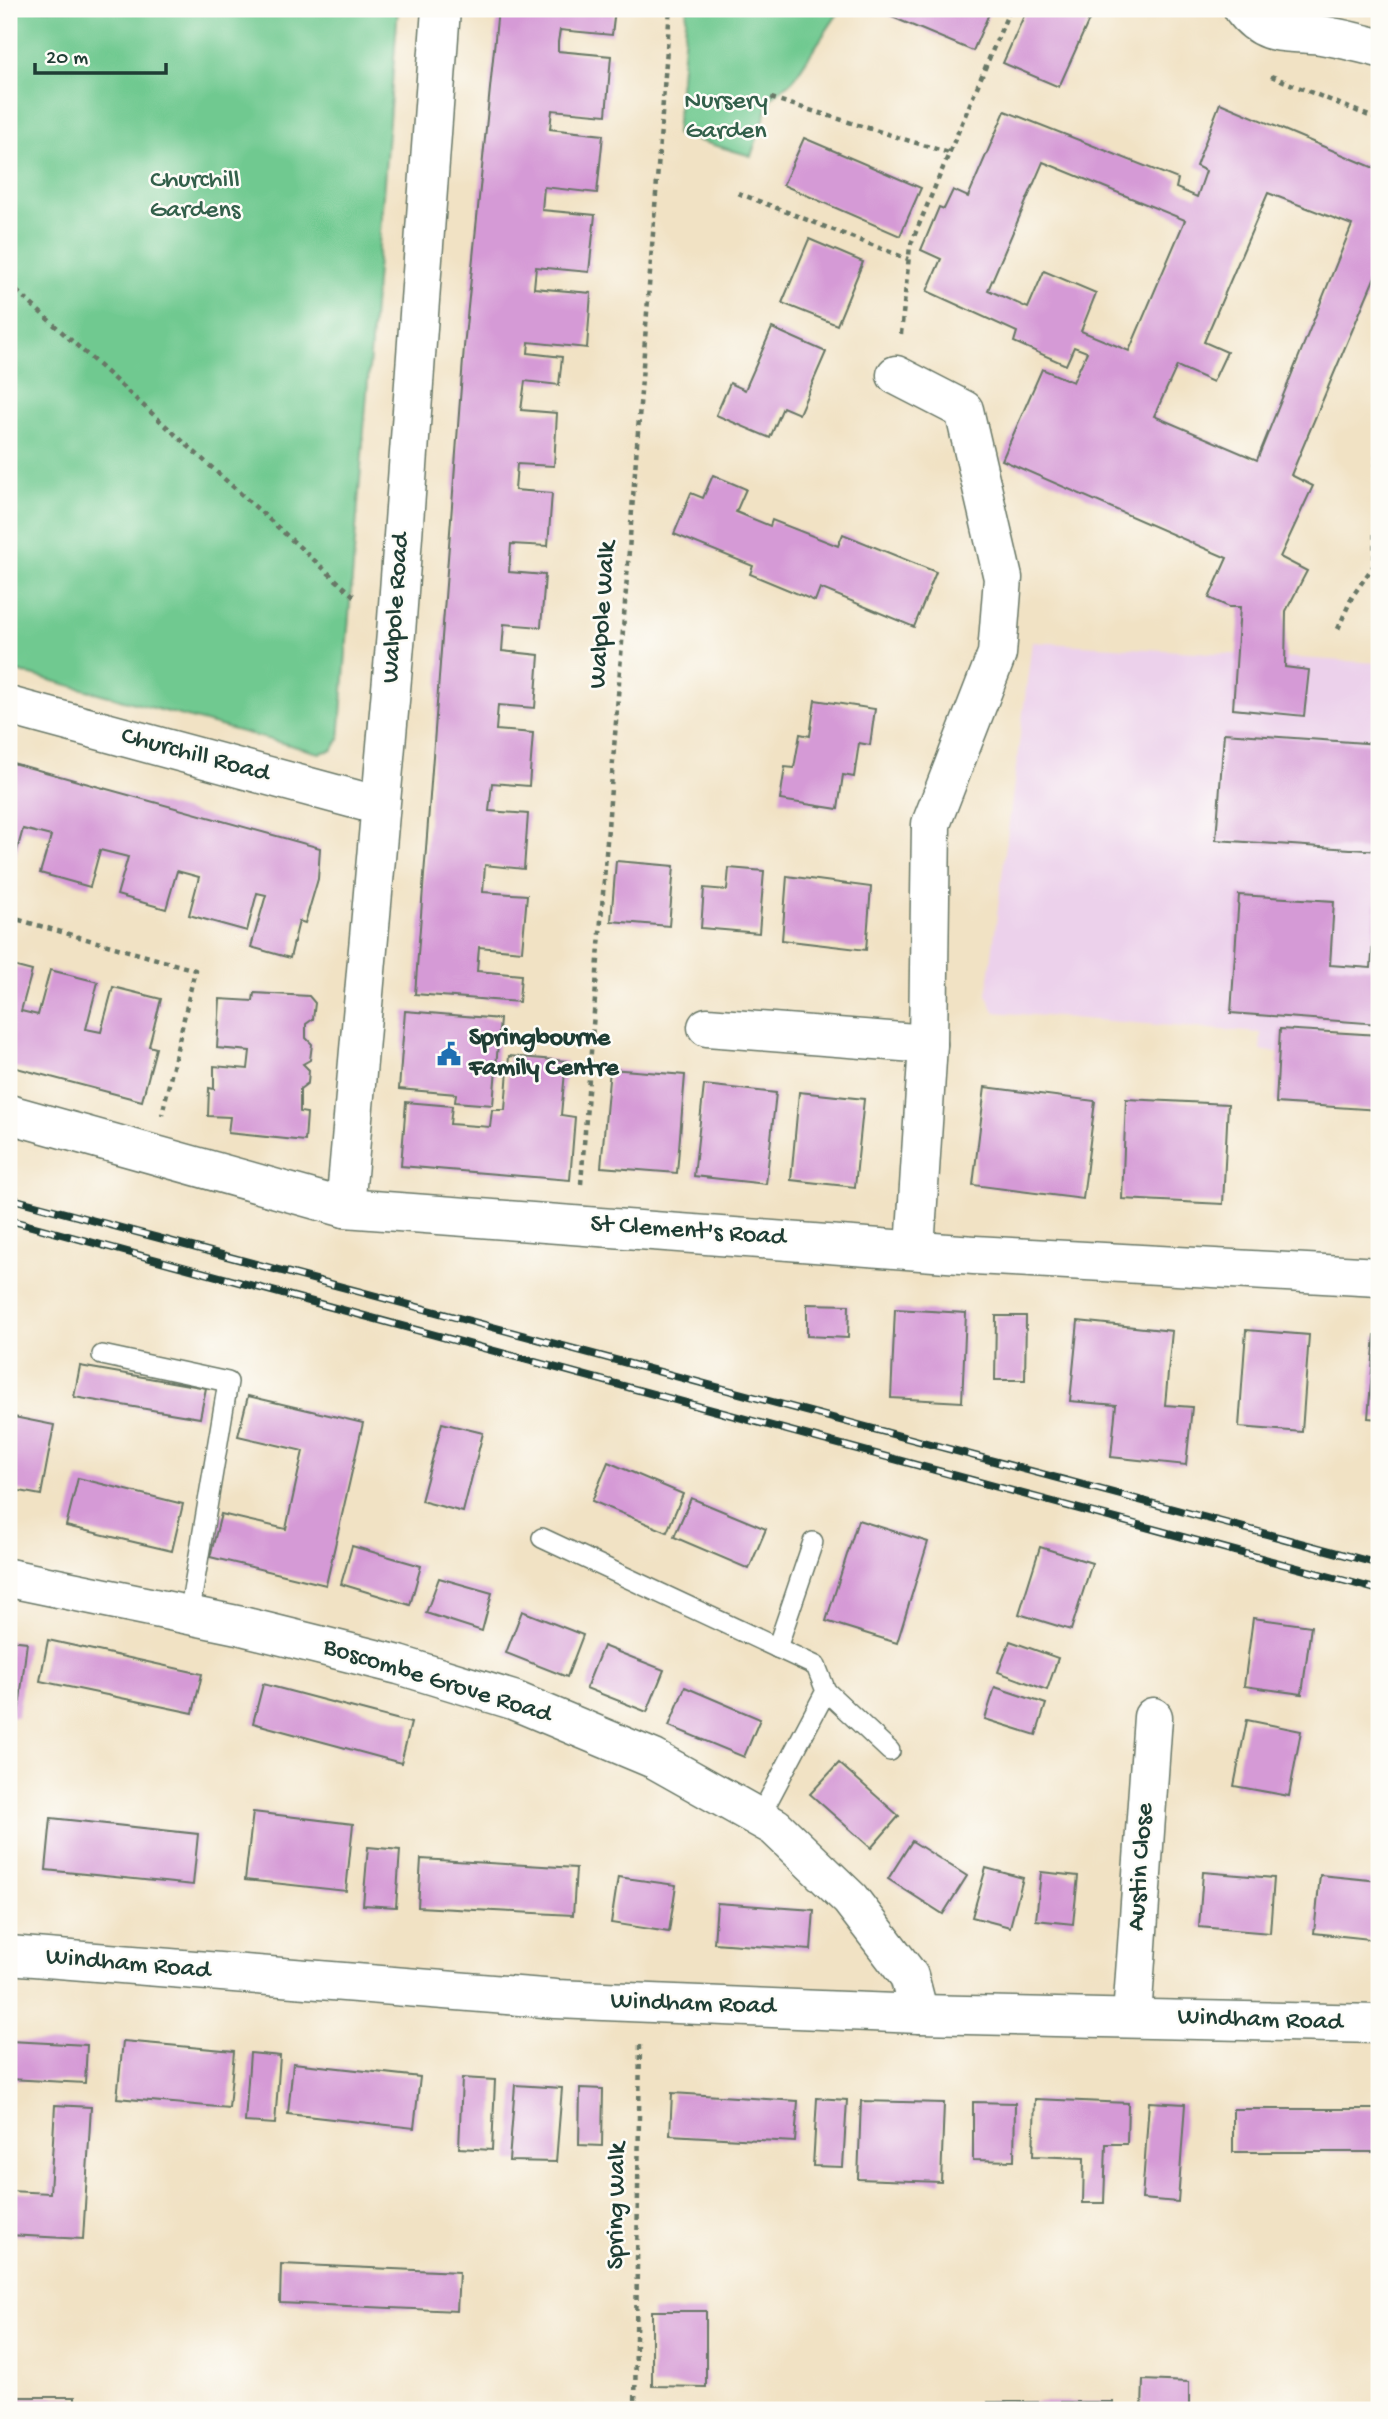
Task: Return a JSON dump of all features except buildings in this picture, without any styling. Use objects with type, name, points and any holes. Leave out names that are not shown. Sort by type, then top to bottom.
[{"type":"street","name":"Walpole Road","points":[[345,1208],[396,633],[441,9]]},
{"type":"street","points":[[1243,9],[1250,19],[1279,34],[1318,34],[1379,48]]},
{"type":"street","points":[[896,375],[964,410],[1003,578],[997,654],[931,824],[928,1045],[915,1249]]},
{"type":"street","name":"Churchill Road","points":[[9,706],[380,806]]},
{"type":"street","points":[[707,1027],[928,1045]]},
{"type":"street","name":"St Clement's Road","points":[[9,1114],[345,1208],[974,1255],[1379,1277]]},
{"type":"street","name":"Boscombe Grove Road","points":[[9,1578],[189,1615],[399,1665],[513,1700],[654,1759],[775,1827],[850,1899],[909,1976],[919,2014]]},
{"type":"street","name":"Austin Close","points":[[1132,2017],[1153,1717]]},
{"type":"street","name":"Windham Road","points":[[9,1955],[556,1999],[919,2014],[1379,2024]]},
{"type":"lane","points":[[102,1355],[228,1382],[189,1615]]},
{"type":"lane","points":[[542,1538],[816,1666],[826,1691],[890,1751]]},
{"type":"lane","points":[[777,1648],[813,1542]]},
{"type":"lane","points":[[759,1818],[826,1691]]},
{"type":"path","name":"Walpole Walk","points":[[578,1224],[670,9]]},
{"type":"path","points":[[896,375],[910,246],[1010,9]]},
{"type":"path","points":[[771,98],[949,153]]},
{"type":"path","points":[[738,193],[908,259]]},
{"type":"path","points":[[9,284],[396,633]]},
{"type":"path","points":[[1338,629],[1352,597],[1374,565],[1376,456],[1379,456]]},
{"type":"path","points":[[9,917],[195,970],[153,1154]]},
{"type":"path","name":"Spring Walk","points":[[635,2410],[640,2003]]},
{"type":"shaded area","points":[[1032,642],[1379,663],[1379,1056],[1375,1056],[1376,1031],[1323,1028],[1319,1059],[1298,1053],[1260,1051],[1261,1033],[994,1012],[987,994]]},
{"type":"green space","name":"Churchill Gardens","points":[[9,9],[398,9],[339,740],[332,750],[319,753],[9,669]]},
{"type":"green space","name":"Nursery Garden","points":[[687,9],[841,9],[793,80],[771,98],[751,156],[676,134]]},
{"type":"railway","points":[[9,1198],[1379,1564]]},
{"type":"railway","points":[[9,1220],[1379,1590]]},
{"type":"place","name":"Springbourne Family Centre","points":[[449,1054]]}]
